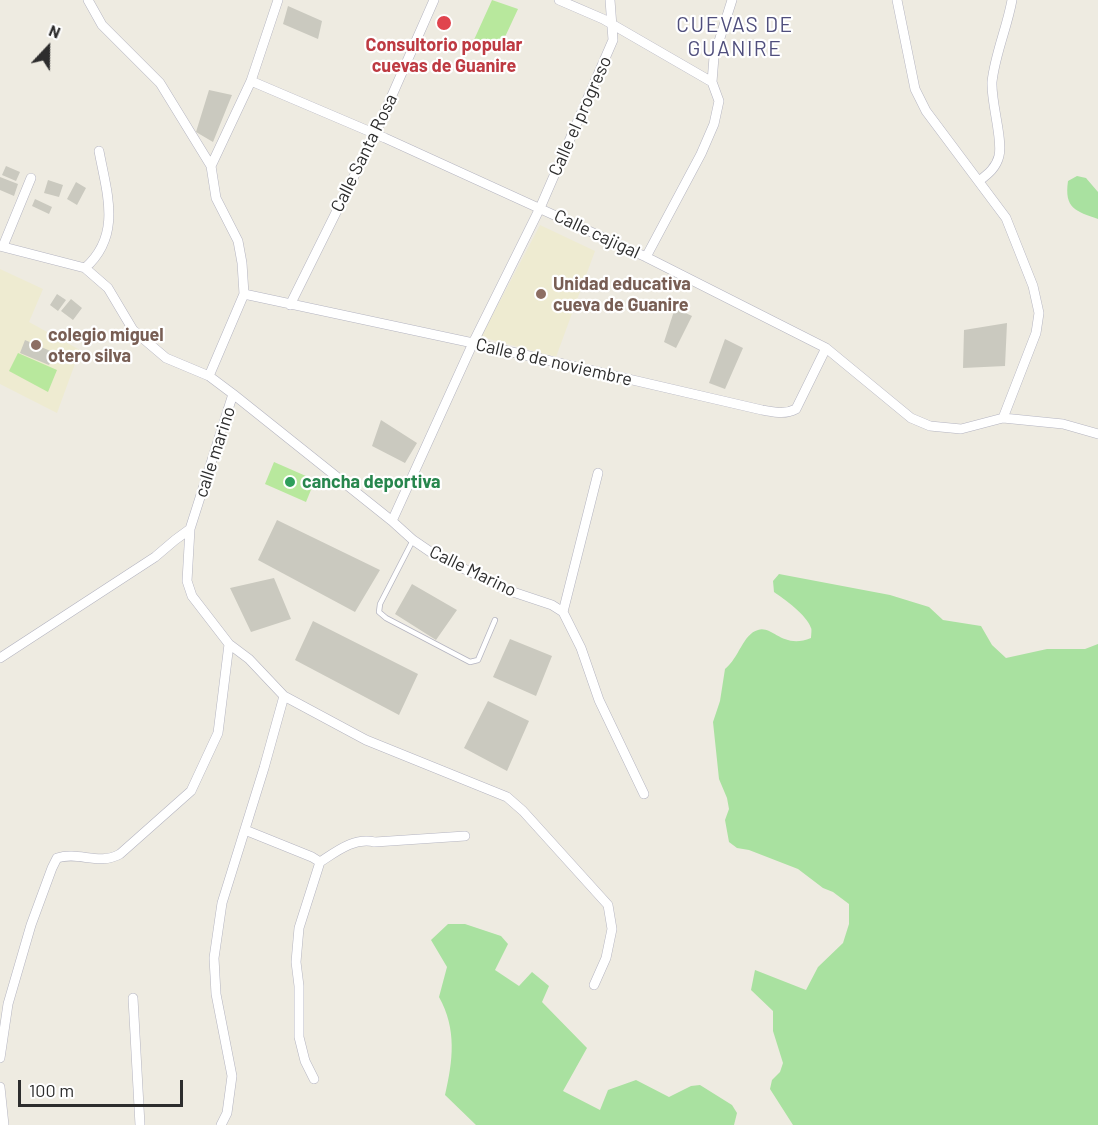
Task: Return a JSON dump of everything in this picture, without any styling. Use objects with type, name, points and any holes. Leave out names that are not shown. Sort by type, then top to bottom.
[{"type":"street","points":[[88,0],[102,25],[159,83],[211,166],[216,198],[238,241],[244,294],[209,376]]},
{"type":"street","points":[[211,166],[251,81],[278,0]]},
{"type":"street","name":"Calle Santa Rosa","points":[[290,305],[375,134],[434,0]]},
{"type":"street","points":[[559,0],[611,23],[712,82]]},
{"type":"street","name":"Calle el progreso","points":[[393,521],[473,343],[540,208],[613,40],[610,0]]},
{"type":"street","points":[[646,256],[701,154],[714,124],[719,101],[712,82],[714,57],[732,0]]},
{"type":"street","points":[[897,0],[915,89],[926,111],[1006,218],[1033,286],[1040,313],[1036,333],[1003,418]]},
{"type":"street","points":[[979,181],[990,173],[999,156],[992,83],[999,46],[1012,0]]},
{"type":"street","name":"Calle cajigal","points":[[251,81],[646,256],[826,348],[911,418],[930,426],[961,429],[1003,418],[1063,424],[1098,434]]},
{"type":"street","points":[[85,268],[97,257],[105,242],[108,227],[108,201],[99,151]]},
{"type":"street","points":[[2,246],[31,178]]},
{"type":"street","name":"calle marino","points":[[2,246],[85,268],[108,288],[133,330],[166,358],[209,376],[233,394],[190,529],[188,589],[192,596],[229,644],[249,659],[284,696],[366,740],[507,797],[523,811],[608,905],[612,929],[606,958],[594,984]]},
{"type":"street","name":"Calle 8 de noviembre","points":[[244,294],[781,413],[790,413],[796,409],[826,348]]},
{"type":"street","name":"Calle Marino","points":[[233,394],[432,553],[507,590],[552,605],[562,612]]},
{"type":"street","points":[[598,472],[562,612],[581,648],[599,700],[644,794]]},
{"type":"street","points":[[0,658],[155,557],[190,529]]},
{"type":"street","points":[[0,1058],[8,1004],[31,925],[57,858],[67,855],[97,860],[110,859],[129,846],[191,791],[218,733],[229,644]]},
{"type":"street","points":[[221,1125],[227,1113],[232,1076],[216,994],[214,958],[222,903],[284,696]]},
{"type":"street","points":[[245,830],[320,862]]},
{"type":"street","points":[[314,1079],[305,1061],[299,1037],[299,986],[296,962],[299,928],[320,862],[352,842],[364,839],[375,842],[465,836]]},
{"type":"street","points":[[133,998],[140,1125]]},
{"type":"street","points":[[0,1087],[4,1125]]},
{"type":"lane","points":[[413,540],[380,604],[379,612],[386,618],[470,662],[478,660],[482,654],[495,620]]},
{"type":"shaded area","name":"Unidad educativa cueva de Guanire","points":[[540,225],[595,251],[556,357],[481,337]]},
{"type":"shaded area","points":[[0,269],[43,289],[29,322],[80,350],[57,413],[0,384]]},
{"type":"green space","points":[[492,0],[518,9],[498,52],[473,42]]},
{"type":"green space","points":[[1077,176],[1086,178],[1098,192],[1098,219],[1083,214],[1073,208],[1070,203],[1067,190],[1068,181]]},
{"type":"green space","points":[[18,353],[57,370],[48,392],[9,371]]},
{"type":"green space","name":"cancha deportiva","points":[[274,462],[315,480],[306,502],[265,484]]},
{"type":"green space","points":[[779,574],[890,595],[929,607],[943,620],[981,626],[992,645],[1006,658],[1047,649],[1085,649],[1098,644],[1098,1125],[793,1125],[770,1089],[772,1080],[780,1072],[783,1063],[773,1031],[773,1011],[751,990],[755,970],[806,990],[818,967],[843,943],[849,924],[849,904],[833,892],[823,888],[798,869],[749,850],[737,848],[729,842],[725,820],[729,809],[719,779],[713,722],[720,701],[725,669],[748,636],[758,630],[763,629],[793,641],[811,638],[811,628],[805,618],[774,592],[773,581]]},
{"type":"green space","points":[[448,924],[465,924],[501,936],[508,944],[495,970],[519,986],[532,972],[549,986],[542,1002],[587,1048],[563,1091],[600,1110],[608,1090],[636,1080],[669,1097],[691,1086],[700,1085],[732,1105],[737,1113],[734,1125],[476,1125],[445,1095],[452,1045],[449,1021],[439,997],[447,967],[431,940]]},
{"type":"building","points":[[288,6],[322,21],[318,39],[283,24]]},
{"type":"building","points":[[209,90],[232,95],[213,142],[196,132]]},
{"type":"building","points":[[6,166],[20,172],[16,181],[2,175]]},
{"type":"building","points":[[0,177],[18,184],[14,196],[0,190]]},
{"type":"building","points":[[48,180],[63,185],[59,197],[44,193]]},
{"type":"building","points":[[76,182],[86,188],[77,205],[67,199]]},
{"type":"building","points":[[35,199],[52,207],[49,214],[32,206]]},
{"type":"building","points":[[57,294],[66,300],[58,311],[50,305]]},
{"type":"building","points":[[71,299],[82,308],[73,320],[61,311]]},
{"type":"building","points":[[675,308],[692,316],[676,348],[664,342]]},
{"type":"building","points":[[1007,323],[1005,366],[963,368],[964,330]]},
{"type":"building","points":[[725,339],[743,348],[725,389],[709,383]]},
{"type":"building","points":[[25,340],[55,353],[49,365],[20,353]]},
{"type":"building","points":[[381,420],[417,443],[405,463],[372,446]]},
{"type":"building","points":[[277,520],[380,570],[355,612],[258,560]]},
{"type":"building","points":[[274,578],[291,619],[251,632],[230,588]]},
{"type":"building","points":[[412,584],[457,610],[436,640],[395,614]]},
{"type":"building","points":[[313,621],[418,674],[399,715],[295,660]]},
{"type":"building","points":[[510,639],[552,656],[536,696],[493,677]]},
{"type":"building","points":[[488,701],[529,721],[507,771],[464,748]]},
{"type":"place","name":"Consultorio popular cuevas de Guanire","points":[[444,23]]},
{"type":"place","name":"Unidad educativa cueva de Guanire","points":[[541,294]]},
{"type":"place","name":"colegio miguel otero silva","points":[[36,345]]},
{"type":"place","name":"cancha deportiva","points":[[290,482]]},
{"type":"district","name":"CUEVAS DE GUANIRE","points":[[735,37]]}]
